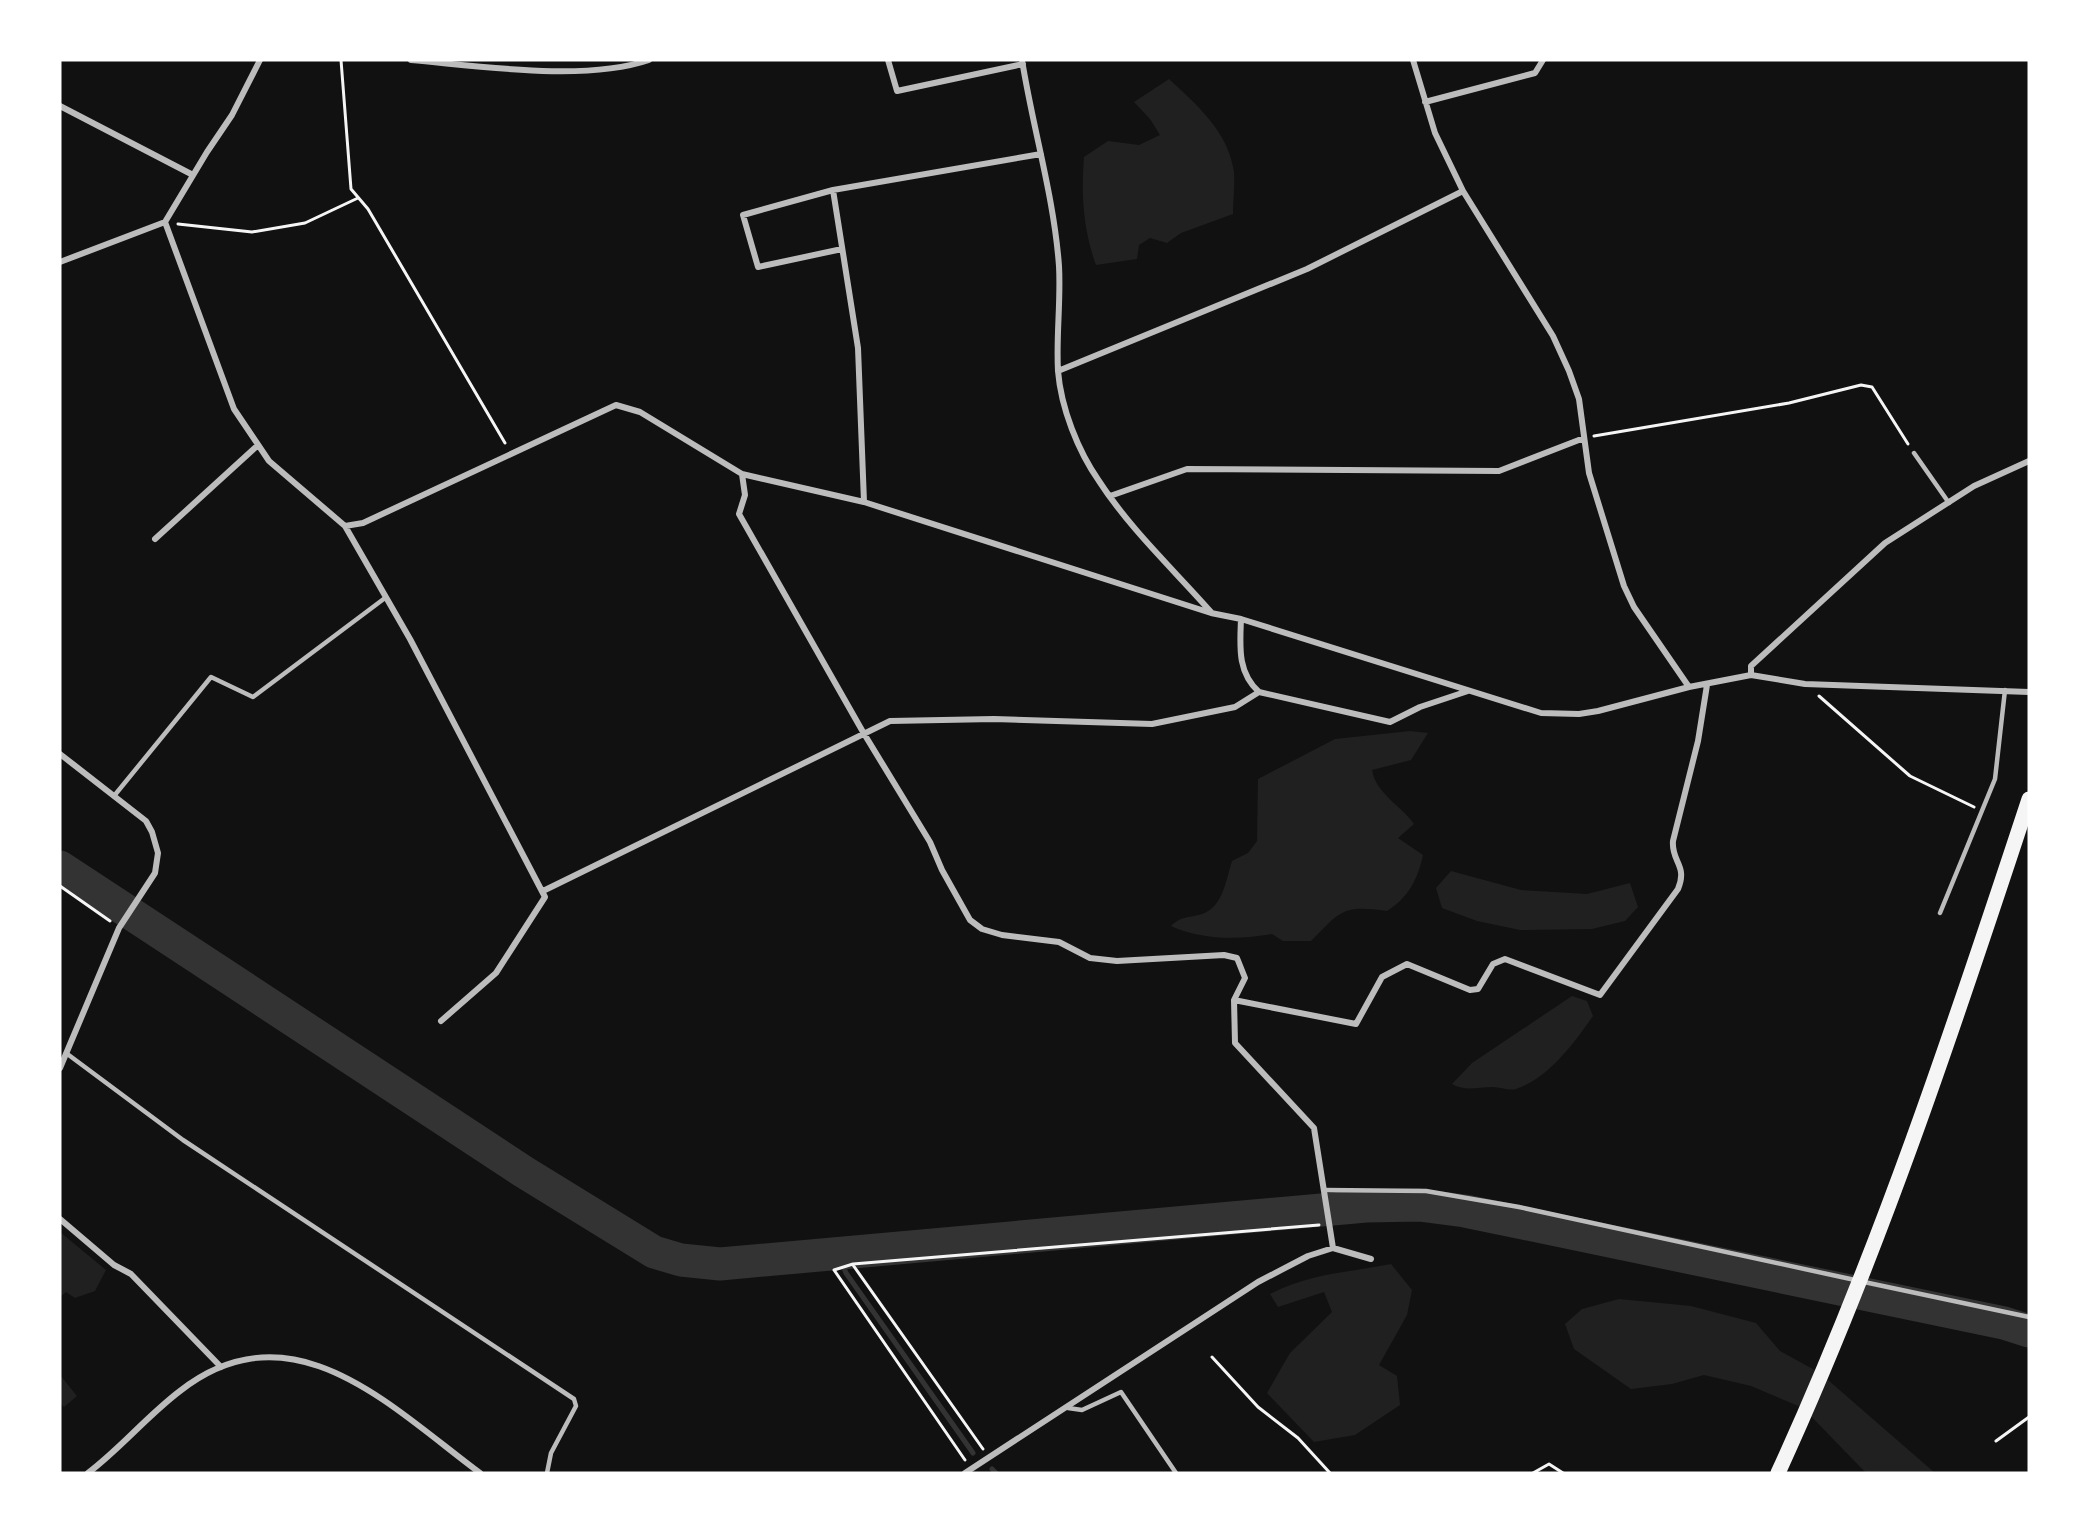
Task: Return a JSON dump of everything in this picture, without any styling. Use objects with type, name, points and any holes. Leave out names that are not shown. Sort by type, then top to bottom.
[{"type":"main road","points":[[1778,1473],[1895,1189],[1958,1015],[2029,799]]},
{"type":"street","points":[[60,262],[165,222],[232,115],[260,60]]},
{"type":"street","points":[[411,60],[521,70],[624,69],[650,60]]},
{"type":"street","points":[[888,60],[897,91],[1023,62],[1059,266],[1058,371],[1070,422],[1098,480],[1158,554],[1211,612]]},
{"type":"street","points":[[1413,60],[1436,133],[1463,191],[1553,336],[1580,399],[1588,473],[1623,586],[1689,687]]},
{"type":"street","points":[[1425,102],[1535,73],[1542,60]]},
{"type":"street","points":[[60,106],[193,175]]},
{"type":"street","points":[[842,249],[758,267],[743,215],[833,190],[1041,154]]},
{"type":"street","points":[[833,190],[858,348],[864,502]]},
{"type":"street","points":[[1058,371],[1307,269],[1463,191]]},
{"type":"street","points":[[165,222],[226,392],[257,446],[269,461],[345,526],[410,639],[543,891],[545,897],[496,973],[441,1022]]},
{"type":"street","points":[[345,526],[363,523],[616,405],[640,412],[741,474],[864,502],[1541,713],[1579,714],[1689,687],[1751,675],[1805,684],[2006,689],[2029,692]]},
{"type":"street","points":[[1110,496],[1187,469],[1499,471],[1584,438]]},
{"type":"street","points":[[155,539],[257,446]]},
{"type":"street","points":[[1751,675],[1751,666],[1885,543],[1974,486],[2029,460]]},
{"type":"street","points":[[741,474],[745,495],[739,514],[863,732],[930,842],[942,870],[970,920],[982,929],[1002,935],[1059,942],[1090,958],[1118,961],[1237,958],[1245,978],[1234,1000],[1235,1043],[1314,1128],[1333,1248]]},
{"type":"street","points":[[1241,619],[1239,659],[1250,684],[1259,692],[1390,722],[1420,707],[1469,691]]},
{"type":"street","points":[[1234,1000],[1356,1024],[1382,977],[1407,964],[1470,990],[1478,989],[1492,964],[1505,959],[1600,995],[1678,889],[1682,879],[1683,871],[1672,850],[1673,842],[1698,741],[1707,685]]},
{"type":"street","points":[[543,891],[863,732],[890,721],[994,719],[1152,724],[1235,707],[1259,692]]},
{"type":"street","points":[[60,754],[146,820],[158,853],[155,873],[121,925],[60,1068]]},
{"type":"street","points":[[60,1220],[114,1265],[131,1274],[221,1367]]},
{"type":"street","points":[[964,1473],[1068,1408],[1258,1282],[1308,1256],[1333,1248],[1371,1259]]},
{"type":"street","points":[[88,1473],[119,1448],[179,1391],[221,1367],[261,1357],[306,1360],[328,1368],[373,1393],[480,1473]]},
{"type":"lane","points":[[1914,453],[1949,503]]},
{"type":"lane","points":[[114,796],[211,677],[253,697],[385,598]]},
{"type":"lane","points":[[1940,913],[1995,779],[2006,689]]},
{"type":"lane","points":[[66,1053],[183,1140],[574,1399],[576,1406],[551,1453],[548,1473]]},
{"type":"lane","points":[[1324,1190],[1426,1191],[1519,1207],[2029,1317]]},
{"type":"lane","points":[[1068,1408],[1082,1410],[1121,1392],[1176,1473]]},
{"type":"path","points":[[341,60],[351,189],[368,209],[511,452]]},
{"type":"path","points":[[165,222],[252,232],[305,224],[358,198]]},
{"type":"path","points":[[1584,438],[1789,403],[1861,385],[1872,387],[1914,453]]},
{"type":"path","points":[[1805,684],[1910,776],[1983,812]]},
{"type":"path","points":[[60,886],[121,925]]},
{"type":"path","points":[[971,1469],[834,1270],[853,1264],[1328,1223]]},
{"type":"path","points":[[853,1264],[989,1458]]},
{"type":"path","points":[[1212,1357],[1258,1407],[1298,1438],[1330,1473]]},
{"type":"path","points":[[1996,1441],[2029,1417]]},
{"type":"path","points":[[1533,1473],[1549,1464],[1563,1473]]},
{"type":"shaded area","points":[[1169,79],[1210,120],[1225,144],[1234,172],[1233,214],[1181,233],[1167,243],[1150,238],[1139,245],[1137,259],[1096,265],[1088,238],[1084,211],[1084,157],[1108,141],[1139,145],[1160,135],[1150,119],[1134,102]]},
{"type":"shaded area","points":[[1410,731],[1428,733],[1411,760],[1372,770],[1378,786],[1414,824],[1398,838],[1423,855],[1411,887],[1394,906],[1387,911],[1360,909],[1344,912],[1311,941],[1283,941],[1272,934],[1233,938],[1208,936],[1171,926],[1182,919],[1202,914],[1215,905],[1223,892],[1232,861],[1248,853],[1257,841],[1258,779],[1335,739]]},
{"type":"shaded area","points":[[1451,871],[1521,890],[1587,894],[1630,883],[1638,907],[1625,921],[1592,929],[1520,930],[1477,921],[1442,908],[1436,888]]},
{"type":"shaded area","points":[[1572,996],[1587,1001],[1593,1016],[1569,1048],[1539,1077],[1516,1089],[1467,1088],[1452,1084],[1472,1063]]},
{"type":"shaded area","points":[[60,1232],[106,1270],[95,1291],[75,1298],[66,1292],[60,1297]]},
{"type":"shaded area","points":[[1391,1264],[1412,1290],[1407,1315],[1379,1365],[1397,1376],[1400,1405],[1355,1435],[1314,1442],[1267,1393],[1290,1353],[1332,1312],[1324,1292],[1278,1307],[1270,1294],[1285,1287],[1329,1274]]},
{"type":"shaded area","points":[[1619,1299],[1691,1306],[1756,1323],[1780,1351],[1820,1373],[1935,1473],[1866,1473],[1803,1408],[1751,1386],[1704,1375],[1672,1384],[1631,1389],[1574,1349],[1565,1324],[1582,1309]]},
{"type":"shaded area","points":[[60,1375],[77,1396],[64,1407],[60,1403]]},
{"type":"waterway","points":[[60,867],[524,1172],[654,1252],[681,1260],[720,1264],[1366,1206],[1419,1205],[1465,1211],[2004,1323],[2029,1331]]},
{"type":"waterway","points":[[838,1253],[846,1273],[973,1453]]},
{"type":"waterway","points":[[992,1469],[996,1473]]}]
